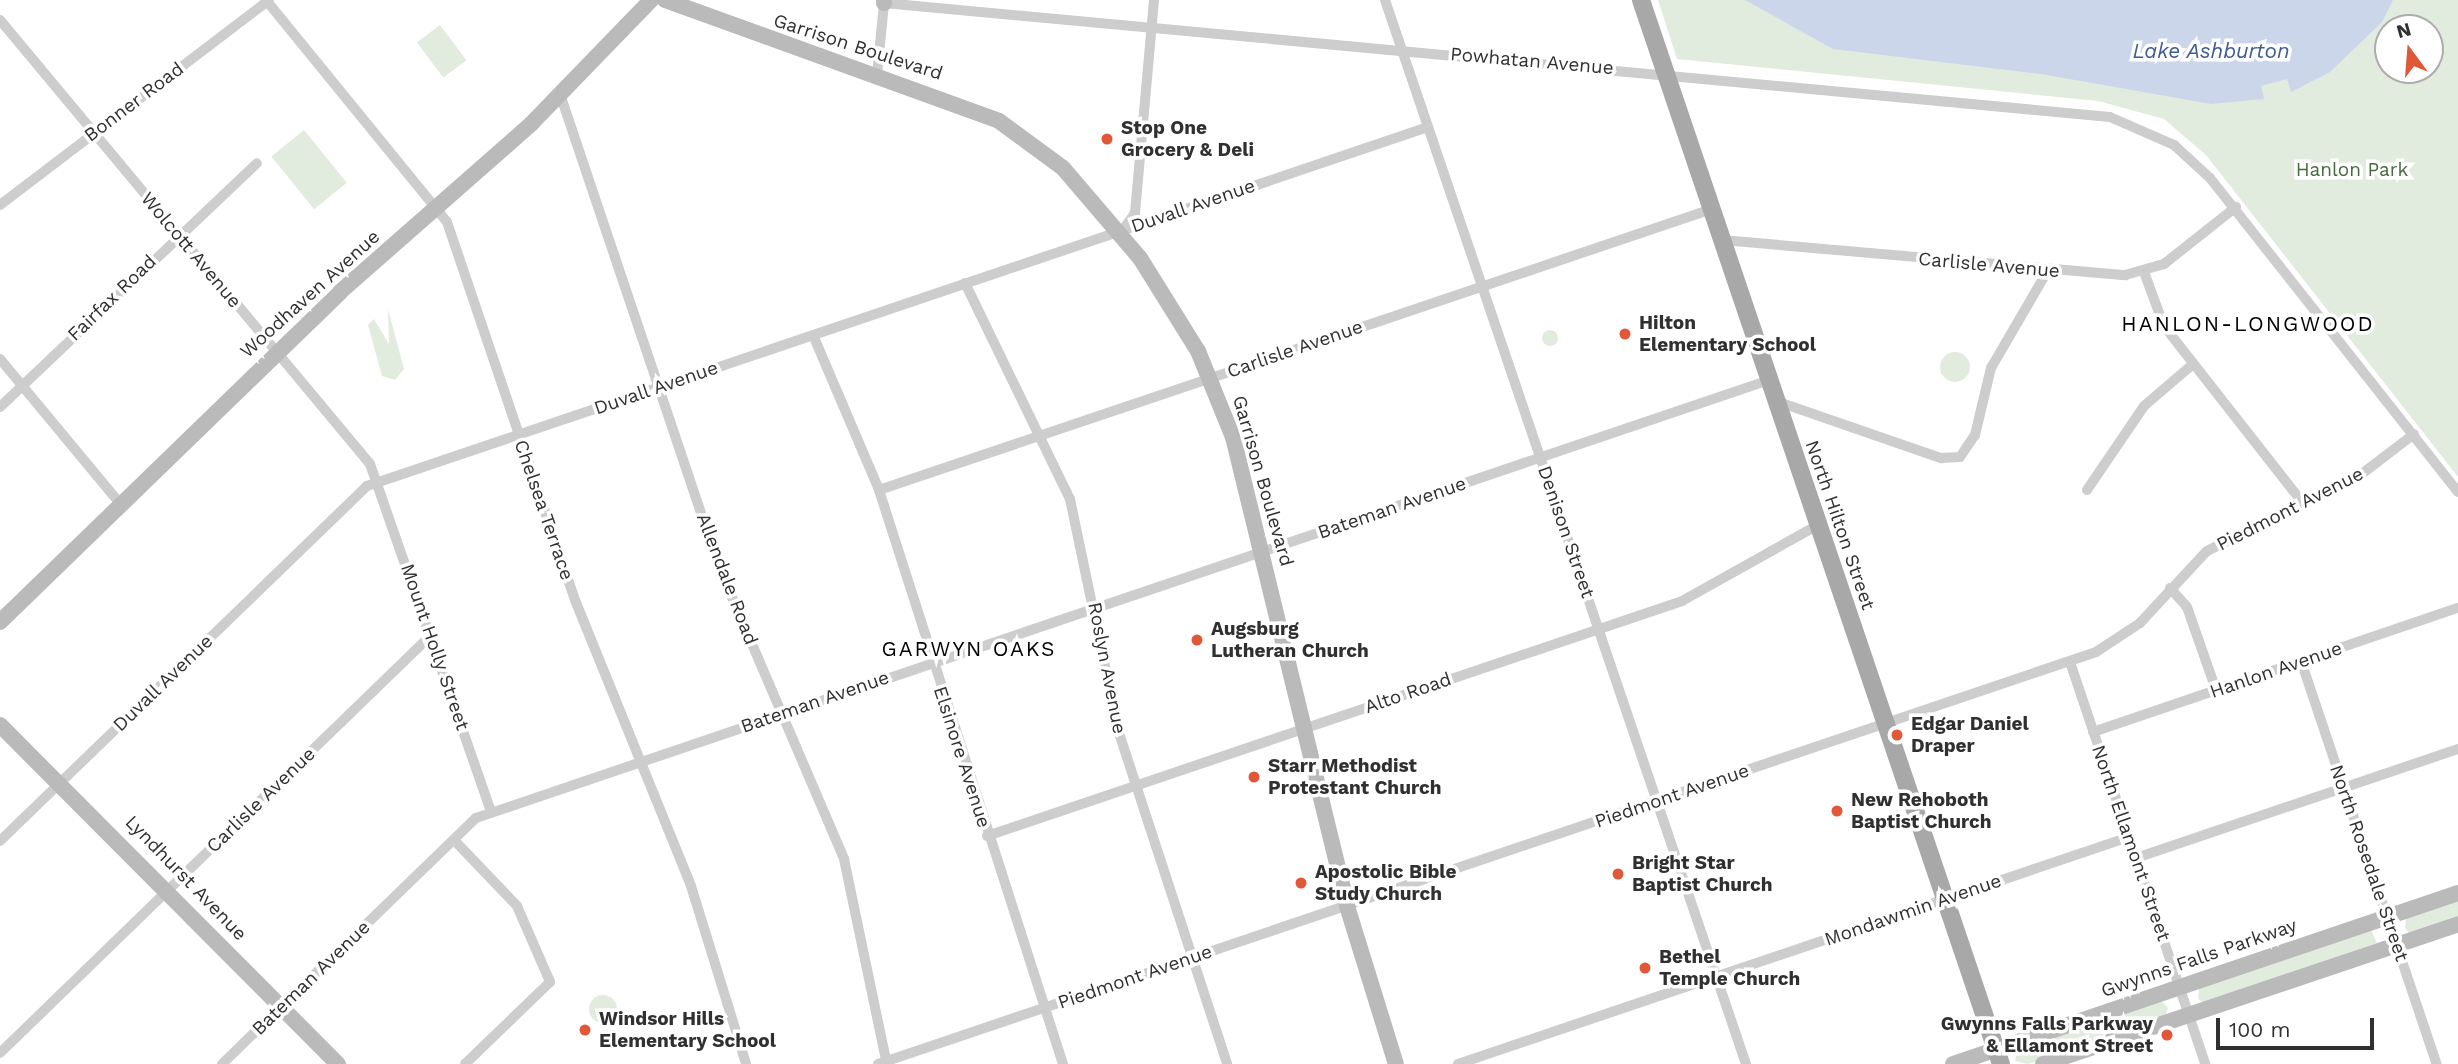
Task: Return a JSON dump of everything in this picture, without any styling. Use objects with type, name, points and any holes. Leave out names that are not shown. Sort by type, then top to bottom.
[{"type":"main road","name":"Woodhaven Avenue","points":[[0,622],[276,352],[440,208],[560,94],[651,0]]},
{"type":"main road","name":"Garrison Boulevard","points":[[665,0],[981,112],[1020,134],[1063,168],[1120,231],[1182,321],[1211,378],[1262,551],[1347,906],[1396,1064]]},
{"type":"main road","name":"North Hilton Street","points":[[1641,0],[1998,1057]]},
{"type":"main road","name":"Lyndhurst Avenue","points":[[0,725],[61,782],[338,1064]]},
{"type":"main road","name":"Gwynns Falls Parkway","points":[[1953,1064],[1998,1057],[2179,987],[2458,893]]},
{"type":"main road","points":[[2043,1064],[2458,924]]},
{"type":"street","name":"Bonner Road","points":[[0,205],[267,0]]},
{"type":"street","name":"Chelsea Terrace","points":[[267,0],[440,208],[575,600],[691,886],[746,1064]]},
{"type":"street","points":[[1120,231],[1134,219],[1154,0]]},
{"type":"street","name":"Denison Street","points":[[1385,0],[1746,1064]]},
{"type":"street","points":[[877,75],[884,1]]},
{"type":"street","name":"Powhatan Avenue","points":[[884,1],[2090,114],[2147,129],[2175,145],[2236,207],[2458,492]]},
{"type":"street","name":"Wolcott Avenue","points":[[0,20],[276,352],[379,482]]},
{"type":"street","name":"Allendale Road","points":[[560,94],[719,566],[844,859],[884,1063]]},
{"type":"street","name":"Duvall Avenue","points":[[0,841],[367,486],[1428,127]]},
{"type":"street","name":"Fairfax Road","points":[[0,407],[178,234],[257,163]]},
{"type":"street","points":[[2236,207],[2144,272],[2155,312],[2303,503]]},
{"type":"street","name":"Carlisle Avenue","points":[[879,490],[1712,209]]},
{"type":"street","name":"Carlisle Avenue","points":[[1722,240],[2048,270],[2144,272]]},
{"type":"street","points":[[1776,401],[1941,458],[1960,457],[1971,445],[1995,359],[2048,270]]},
{"type":"street","name":"Roslyn Avenue","points":[[965,283],[1044,434],[1076,519],[1135,786],[1194,957],[1227,1064]]},
{"type":"street","name":"Elsinore Avenue","points":[[813,335],[879,490],[931,663],[1063,1064]]},
{"type":"street","points":[[0,359],[121,505]]},
{"type":"street","points":[[2087,490],[2144,406],[2193,364]]},
{"type":"street","name":"Bateman Avenue","points":[[222,1064],[454,839],[491,812],[1769,380]]},
{"type":"street","name":"Piedmont Avenue","points":[[884,1063],[2070,662],[2128,632],[2207,551],[2363,473],[2414,434]]},
{"type":"street","name":"Mount Holly Street","points":[[379,482],[491,812]]},
{"type":"street","name":"Alto Road","points":[[987,836],[1695,595],[1818,525]]},
{"type":"street","points":[[2170,588],[2187,607],[2216,690]]},
{"type":"street","name":"Hanlon Avenue","points":[[2094,732],[2458,608]]},
{"type":"street","name":"Carlisle Avenue","points":[[0,1053],[431,635]]},
{"type":"street","name":"North Ellamont Street","points":[[2070,662],[2205,1064]]},
{"type":"street","name":"North Rosedale Street","points":[[2301,662],[2437,1064]]},
{"type":"street","points":[[2136,858],[2458,749]]},
{"type":"street","name":"Mondawmin Avenue","points":[[1458,1064],[2129,837]]},
{"type":"street","points":[[454,839],[517,906],[550,982],[465,1064]]},
{"type":"green space","name":"Hanlon Park","points":[[1658,0],[2458,0],[2458,477],[2206,155],[2164,119],[2098,101],[1677,59]]},
{"type":"green space","points":[[440,25],[466,60],[443,78],[417,42]]},
{"type":"green space","points":[[304,130],[347,183],[314,209],[271,156]]},
{"type":"green space","points":[[388,309],[404,369],[395,380],[382,376],[368,325],[374,319],[389,344]]},
{"type":"green space","points":[[1550,330],[1556,332],[1556,344],[1550,346],[1544,344],[1542,338],[1544,332]]},
{"type":"green space","points":[[1955,352],[1966,356],[1970,367],[1966,378],[1955,382],[1944,378],[1940,367],[1944,356]]},
{"type":"green space","points":[[2458,898],[2458,919],[2409,933],[2405,928],[2406,918]]},
{"type":"green space","points":[[2371,930],[2377,943],[2204,1003],[2198,999],[2199,988]]},
{"type":"green space","points":[[603,995],[613,999],[617,1009],[613,1019],[603,1023],[593,1019],[589,1009],[593,999]]},
{"type":"green space","points":[[2161,1001],[2168,1008],[2165,1017],[2028,1064],[2015,1061],[2017,1050]]},
{"type":"water","name":"Lake Ashburton","points":[[1745,0],[2393,0],[2386,14],[2374,14],[2374,30],[2330,72],[2291,92],[2287,79],[2261,86],[2264,99],[2211,104],[2041,74],[1833,49]]},
{"type":"place","name":"Stop One Grocery & Deli","points":[[1107,139]]},
{"type":"place","name":"Hilton Elementary School","points":[[1625,334]]},
{"type":"place","name":"Augsburg Lutheran Church","points":[[1197,640]]},
{"type":"place","name":"Edgar Daniel Draper","points":[[1897,735]]},
{"type":"place","name":"Starr Methodist Protestant Church","points":[[1254,777]]},
{"type":"place","name":"New Rehoboth Baptist Church","points":[[1837,811]]},
{"type":"place","name":"Bright Star Baptist Church","points":[[1618,874]]},
{"type":"place","name":"Apostolic Bible Study Church","points":[[1301,883]]},
{"type":"place","name":"Bethel Temple Church","points":[[1645,968]]},
{"type":"place","name":"Windsor Hills Elementary School","points":[[585,1030]]},
{"type":"place","name":"Gwynns Falls Parkway & Ellamont Street","points":[[2167,1035]]},
{"type":"district","name":"HANLON-LONGWOOD","points":[[2248,324]]},
{"type":"district","name":"GARWYN OAKS","points":[[969,649]]}]
